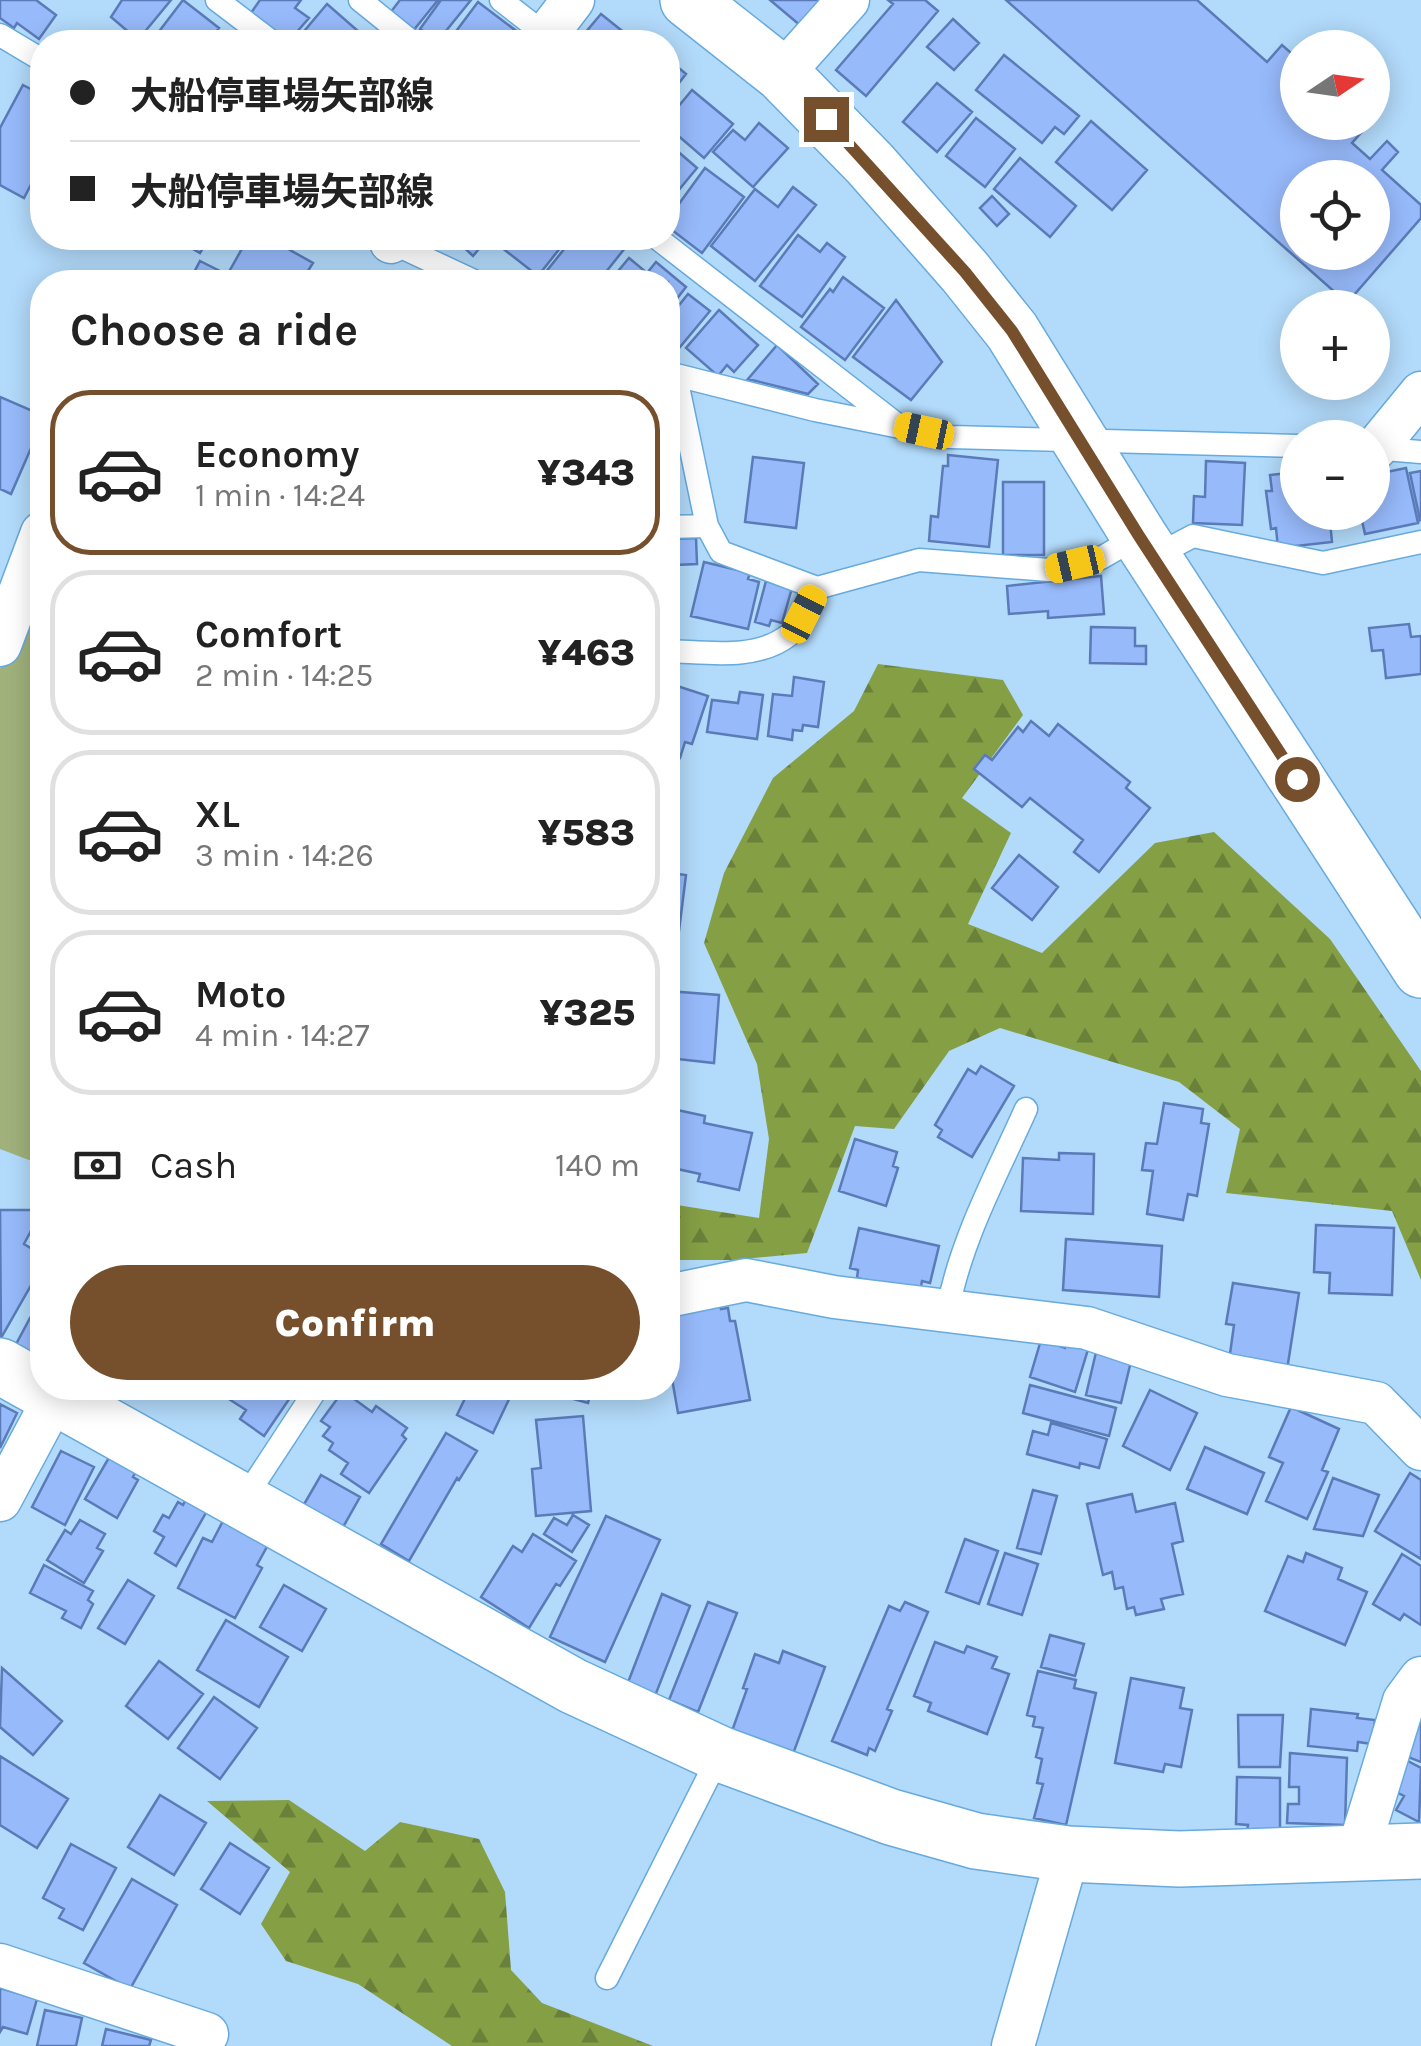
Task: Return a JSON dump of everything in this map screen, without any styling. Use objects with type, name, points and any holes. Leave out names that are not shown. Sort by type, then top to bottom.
[{"type":"street","points":[[551,30],[573,0]]},
{"type":"street","points":[[688,0],[782,74],[870,164],[1012,331],[1146,547],[1421,970]]},
{"type":"street","points":[[782,74],[848,0]]},
{"type":"street","points":[[1390,429],[1421,393]]},
{"type":"street","points":[[0,645],[30,565]]},
{"type":"street","points":[[680,1294],[746,1280],[834,1297],[1087,1328],[1226,1375],[1376,1403],[1421,1448]]},
{"type":"street","points":[[0,1366],[30,1383]]},
{"type":"street","points":[[0,1500],[53,1400]]},
{"type":"street","points":[[60,1400],[573,1686],[720,1754],[891,1817],[976,1841],[1068,1854],[1178,1859],[1421,1850]]},
{"type":"street","points":[[1357,1855],[1404,1701],[1421,1678]]},
{"type":"street","points":[[1012,2046],[1068,1854]]},
{"type":"street","points":[[0,1965],[207,2034],[200,2046]]},
{"type":"lane","points":[[217,0],[256,30]]},
{"type":"lane","points":[[360,0],[397,30]]},
{"type":"lane","points":[[501,0],[534,30]]},
{"type":"lane","points":[[0,34],[30,53]]},
{"type":"lane","points":[[411,250],[452,270]]},
{"type":"lane","points":[[672,250],[898,426]]},
{"type":"lane","points":[[680,378],[950,437],[1280,446]]},
{"type":"lane","points":[[680,410],[707,526],[721,552],[818,588],[919,560],[1050,570],[1193,536],[1323,562],[1421,542]]},
{"type":"lane","points":[[1390,449],[1421,452]]},
{"type":"lane","points":[[680,527],[707,526]]},
{"type":"lane","points":[[680,651],[741,653],[766,646],[791,634],[818,588]]},
{"type":"lane","points":[[948,1309],[972,1228],[1026,1109]]},
{"type":"lane","points":[[243,1501],[309,1400]]},
{"type":"lane","points":[[607,1978],[720,1754]]},
{"type":"green space","points":[[30,587],[30,1160],[0,1149],[0,669]]},
{"type":"green space","points":[[878,664],[1003,680],[1023,715],[962,798],[1011,833],[968,924],[1042,953],[1155,843],[1214,832],[1330,939],[1421,1071],[1421,1280],[1392,1211],[1226,1193],[1240,1129],[1179,1082],[1000,1028],[949,1051],[894,1129],[855,1126],[807,1253],[680,1260],[680,1205],[759,1218],[769,1139],[757,1064],[704,943],[724,873],[773,778],[854,711]]},
{"type":"green space","points":[[289,1800],[365,1851],[400,1822],[479,1839],[505,1892],[511,1970],[542,2003],[653,2046],[452,2046],[358,1984],[286,1961],[261,1924],[290,1872],[207,1801]]},
{"type":"building","points":[[0,0],[36,0],[56,15],[45,30],[30,32],[0,18]]},
{"type":"building","points":[[122,0],[171,0],[146,30],[126,30],[111,17]]},
{"type":"building","points":[[183,0],[219,28],[217,30],[160,30]]},
{"type":"building","points":[[260,0],[301,0],[295,8],[309,18],[298,30],[273,30],[251,13]]},
{"type":"building","points":[[400,0],[438,0],[414,30],[390,13]]},
{"type":"building","points":[[441,0],[471,0],[447,30],[420,29]]},
{"type":"building","points":[[770,0],[824,0],[801,26]]},
{"type":"building","points":[[888,0],[925,0],[938,11],[866,96],[836,70],[893,4]]},
{"type":"building","points":[[1006,0],[1197,0],[1267,62],[1280,47],[1280,140],[1355,140],[1352,143],[1370,159],[1387,141],[1398,152],[1390,161],[1280,160],[1280,243]]},
{"type":"building","points":[[478,2],[515,30],[457,30]]},
{"type":"building","points":[[327,4],[357,30],[305,30]]},
{"type":"building","points":[[601,14],[621,30],[588,30]]},
{"type":"building","points":[[953,19],[979,43],[954,70],[927,47]]},
{"type":"building","points":[[1004,55],[1079,116],[1064,134],[1055,127],[1042,143],[976,90]]},
{"type":"building","points":[[937,83],[972,112],[937,152],[903,122]]},
{"type":"building","points":[[23,85],[30,89],[30,186],[24,198],[0,185],[0,128]]},
{"type":"building","points":[[692,90],[733,124],[704,158],[680,137],[680,104]]},
{"type":"building","points":[[976,118],[1015,149],[985,187],[946,156]]},
{"type":"building","points":[[1091,121],[1147,170],[1112,210],[1056,162]]},
{"type":"building","points":[[759,123],[788,148],[753,187],[713,152],[733,130],[745,140]]},
{"type":"building","points":[[680,153],[697,168],[680,189]]},
{"type":"building","points":[[1020,158],[1076,206],[1050,237],[994,189]]},
{"type":"building","points":[[705,168],[744,197],[702,253],[680,236],[680,202]]},
{"type":"building","points":[[1390,177],[1421,205],[1421,218],[1390,254]]},
{"type":"building","points":[[793,187],[816,205],[755,281],[711,246],[755,189],[778,207]]},
{"type":"building","points":[[992,196],[1009,214],[997,226],[980,208]]},
{"type":"building","points":[[798,235],[820,252],[827,243],[845,257],[802,317],[760,286]]},
{"type":"building","points":[[241,250],[290,250],[313,263],[309,270],[230,270]]},
{"type":"building","points":[[505,250],[559,250],[543,270],[530,270]]},
{"type":"building","points":[[563,250],[623,250],[608,270],[547,270]]},
{"type":"building","points":[[629,258],[643,270],[619,270]]},
{"type":"building","points":[[200,261],[218,270],[195,270]]},
{"type":"building","points":[[656,262],[666,270],[649,270]]},
{"type":"building","points":[[1310,270],[1376,270],[1358,290],[1332,290]]},
{"type":"building","points":[[843,277],[884,308],[845,360],[801,327]]},
{"type":"building","points":[[688,294],[710,311],[680,347],[680,304]]},
{"type":"building","points":[[896,300],[942,362],[911,400],[853,357]]},
{"type":"building","points":[[719,310],[758,345],[734,372],[727,365],[718,376],[686,348]]},
{"type":"building","points":[[777,345],[818,384],[808,394],[748,379]]},
{"type":"building","points":[[0,397],[30,410],[30,450],[11,494],[0,489]]},
{"type":"building","points":[[948,455],[998,460],[989,547],[929,541],[931,516],[938,517],[943,466],[948,466]]},
{"type":"building","points":[[753,457],[804,463],[796,528],[745,522]]},
{"type":"building","points":[[1206,461],[1245,463],[1242,525],[1193,523],[1194,496],[1205,497]]},
{"type":"building","points":[[1406,468],[1418,523],[1390,529],[1390,471]]},
{"type":"building","points":[[1421,471],[1421,519],[1420,520],[1410,473]]},
{"type":"building","points":[[1280,474],[1280,530],[1331,530],[1332,542],[1278,548],[1266,491],[1272,491],[1270,475]]},
{"type":"building","points":[[1003,482],[1044,482],[1044,555],[1003,555]]},
{"type":"building","points":[[696,538],[697,564],[680,565],[680,539]]},
{"type":"building","points":[[704,562],[750,573],[748,579],[759,582],[748,629],[691,616]]},
{"type":"building","points":[[1101,576],[1104,614],[1048,618],[1048,611],[1009,614],[1007,586]]},
{"type":"building","points":[[766,581],[792,588],[782,623],[771,620],[769,626],[755,622]]},
{"type":"building","points":[[1409,624],[1411,637],[1421,636],[1421,674],[1386,678],[1383,650],[1372,651],[1369,628]]},
{"type":"building","points":[[1091,627],[1135,628],[1135,646],[1146,646],[1146,664],[1090,663]]},
{"type":"building","points":[[794,677],[824,682],[818,727],[803,725],[802,731],[793,730],[792,740],[768,736],[773,694],[792,696]]},
{"type":"building","points":[[680,687],[708,696],[692,744],[685,742],[680,758]]},
{"type":"building","points":[[740,692],[763,695],[757,739],[707,732],[712,700],[738,703]]},
{"type":"building","points":[[1031,721],[1049,736],[1058,724],[1130,782],[1126,788],[1150,808],[1099,872],[1074,852],[1083,840],[1030,798],[1022,807],[974,769],[985,755],[992,760],[1018,727],[1023,732]]},
{"type":"building","points":[[1019,855],[1058,887],[1032,920],[992,888]]},
{"type":"building","points":[[680,874],[686,875],[680,923]]},
{"type":"building","points":[[680,992],[719,995],[714,1063],[680,1059]]},
{"type":"building","points":[[981,1066],[1014,1086],[972,1157],[938,1137],[942,1130],[935,1125],[968,1069],[976,1074]]},
{"type":"building","points":[[1164,1103],[1203,1109],[1201,1123],[1209,1124],[1197,1196],[1188,1194],[1183,1220],[1147,1214],[1153,1171],[1142,1170],[1146,1143],[1157,1144]]},
{"type":"building","points":[[680,1111],[705,1116],[704,1123],[752,1133],[739,1190],[698,1181],[700,1174],[680,1170]]},
{"type":"building","points":[[855,1139],[897,1152],[893,1166],[898,1168],[886,1206],[839,1191]]},
{"type":"building","points":[[1059,1153],[1094,1154],[1093,1214],[1021,1211],[1023,1158],[1059,1160]]},
{"type":"building","points":[[0,1210],[30,1210],[30,1233],[24,1244],[30,1248],[30,1287],[1,1338]]},
{"type":"building","points":[[1316,1225],[1394,1228],[1392,1295],[1329,1293],[1330,1273],[1314,1272]]},
{"type":"building","points":[[859,1228],[939,1246],[930,1283],[922,1281],[920,1292],[857,1278],[858,1270],[850,1268]]},
{"type":"building","points":[[1066,1239],[1162,1246],[1159,1297],[1063,1290]]},
{"type":"building","points":[[1233,1283],[1299,1293],[1287,1370],[1229,1361],[1234,1325],[1226,1324]]},
{"type":"building","points":[[720,1300],[721,1309],[728,1308],[730,1321],[735,1321],[750,1400],[678,1413],[680,1307]]},
{"type":"building","points":[[30,1318],[30,1357],[14,1348]]},
{"type":"building","points":[[1041,1340],[1065,1348],[1067,1340],[1089,1346],[1075,1392],[1030,1377]]},
{"type":"building","points":[[1097,1348],[1132,1357],[1121,1403],[1086,1395]]},
{"type":"building","points":[[1030,1385],[1116,1408],[1109,1436],[1023,1413]]},
{"type":"building","points":[[1150,1390],[1197,1413],[1170,1470],[1123,1446]]},
{"type":"building","points":[[230,1400],[289,1400],[264,1436],[240,1419],[246,1410]]},
{"type":"building","points":[[336,1400],[355,1400],[372,1412],[376,1406],[407,1428],[402,1435],[406,1439],[369,1493],[341,1474],[348,1463],[329,1450],[333,1443],[323,1436],[330,1427],[321,1421]]},
{"type":"building","points":[[464,1400],[509,1400],[493,1433],[457,1415]]},
{"type":"building","points":[[0,1404],[17,1413],[0,1448]]},
{"type":"building","points":[[1291,1407],[1339,1429],[1322,1470],[1328,1472],[1307,1519],[1266,1501],[1283,1463],[1269,1457]]},
{"type":"building","points":[[583,1416],[591,1511],[536,1516],[532,1469],[541,1468],[536,1420]]},
{"type":"building","points":[[1051,1423],[1107,1439],[1099,1468],[1080,1463],[1079,1468],[1027,1454],[1033,1431],[1048,1435]]},
{"type":"building","points":[[446,1433],[477,1451],[409,1561],[381,1544]]},
{"type":"building","points":[[1205,1447],[1264,1473],[1247,1514],[1187,1489]]},
{"type":"building","points":[[61,1451],[94,1467],[65,1525],[32,1507]]},
{"type":"building","points":[[111,1454],[137,1470],[133,1477],[138,1480],[117,1518],[85,1499]]},
{"type":"building","points":[[1410,1473],[1421,1480],[1421,1559],[1375,1531]]},
{"type":"building","points":[[321,1475],[360,1497],[342,1529],[303,1506]]},
{"type":"building","points":[[1333,1478],[1379,1495],[1363,1536],[1314,1529]]},
{"type":"building","points":[[1033,1490],[1057,1496],[1041,1554],[1017,1548]]},
{"type":"building","points":[[1132,1494],[1136,1512],[1175,1503],[1183,1541],[1172,1544],[1183,1594],[1161,1599],[1164,1609],[1136,1615],[1134,1607],[1127,1609],[1123,1587],[1115,1589],[1112,1572],[1103,1575],[1087,1504]]},
{"type":"building","points":[[187,1497],[208,1509],[176,1566],[155,1553],[164,1537],[154,1531],[163,1515],[169,1518],[178,1502],[183,1505]]},
{"type":"building","points":[[573,1515],[589,1525],[572,1552],[544,1534],[554,1518],[567,1525]]},
{"type":"building","points":[[606,1516],[660,1540],[605,1662],[550,1637]]},
{"type":"building","points":[[224,1519],[269,1543],[257,1565],[262,1568],[235,1618],[178,1588],[203,1538],[212,1542]]},
{"type":"building","points":[[80,1520],[105,1534],[97,1548],[103,1551],[84,1583],[47,1560],[65,1530],[71,1534]]},
{"type":"building","points":[[533,1534],[576,1561],[560,1586],[556,1584],[529,1628],[481,1597],[513,1546],[522,1552]]},
{"type":"building","points":[[965,1539],[998,1551],[979,1604],[946,1592]]},
{"type":"building","points":[[1005,1553],[1038,1564],[1022,1615],[988,1604]]},
{"type":"building","points":[[1306,1553],[1342,1568],[1338,1579],[1367,1592],[1345,1645],[1265,1611],[1288,1556],[1303,1562]]},
{"type":"building","points":[[1402,1554],[1421,1566],[1421,1625],[1404,1614],[1400,1620],[1373,1604]]},
{"type":"building","points":[[44,1565],[93,1591],[88,1600],[93,1604],[81,1628],[62,1618],[66,1611],[30,1593]]},
{"type":"building","points":[[128,1580],[154,1596],[125,1644],[98,1628]]},
{"type":"building","points":[[284,1585],[326,1609],[302,1651],[260,1627]]},
{"type":"building","points":[[662,1594],[690,1606],[655,1696],[627,1685]]},
{"type":"building","points":[[708,1602],[737,1613],[698,1712],[669,1700]]},
{"type":"building","points":[[905,1602],[928,1612],[887,1709],[892,1711],[875,1751],[869,1748],[867,1755],[832,1741],[889,1606],[900,1611]]},
{"type":"building","points":[[226,1620],[288,1657],[259,1707],[197,1670]]},
{"type":"building","points":[[1050,1635],[1084,1644],[1075,1676],[1041,1667]]},
{"type":"building","points":[[935,1642],[964,1653],[967,1646],[997,1657],[992,1668],[1009,1674],[987,1734],[928,1711],[931,1703],[914,1696]]},
{"type":"building","points":[[783,1651],[825,1667],[793,1754],[732,1731],[755,1654],[779,1663]]},
{"type":"building","points":[[159,1661],[203,1694],[168,1739],[126,1706]]},
{"type":"building","points":[[2,1668],[62,1721],[33,1755],[0,1727]]},
{"type":"building","points":[[1038,1671],[1076,1680],[1074,1688],[1096,1693],[1066,1825],[1034,1818],[1043,1784],[1037,1783],[1042,1759],[1036,1757],[1043,1728],[1033,1726],[1035,1717],[1027,1715]]},
{"type":"building","points":[[1131,1678],[1184,1688],[1180,1708],[1192,1710],[1181,1767],[1165,1764],[1163,1772],[1115,1763]]},
{"type":"building","points":[[214,1697],[257,1728],[220,1779],[178,1748]]},
{"type":"building","points":[[1311,1709],[1358,1714],[1357,1718],[1375,1720],[1372,1744],[1358,1742],[1357,1751],[1308,1746]]},
{"type":"building","points":[[1421,1711],[1421,1762],[1403,1755]]},
{"type":"building","points":[[1238,1715],[1283,1715],[1280,1767],[1239,1767]]},
{"type":"building","points":[[1290,1753],[1347,1758],[1345,1825],[1287,1823],[1288,1804],[1299,1804],[1299,1787],[1289,1787]]},
{"type":"building","points":[[0,1756],[68,1799],[37,1848],[0,1825]]},
{"type":"building","points":[[1404,1759],[1421,1768],[1419,1822],[1396,1810],[1404,1796],[1388,1788]]},
{"type":"building","points":[[1237,1777],[1280,1778],[1280,1832],[1247,1831],[1248,1825],[1236,1824]]},
{"type":"building","points":[[160,1795],[206,1823],[174,1875],[128,1847]]},
{"type":"building","points":[[230,1843],[269,1868],[240,1914],[201,1889]]},
{"type":"building","points":[[71,1844],[116,1868],[83,1930],[59,1918],[64,1909],[43,1898]]},
{"type":"building","points":[[132,1879],[177,1905],[130,1989],[84,1963]]},
{"type":"building","points":[[0,1988],[37,1999],[27,2034],[3,2027],[0,2032]]},
{"type":"building","points":[[45,2010],[82,2018],[76,2046],[37,2046]]},
{"type":"building","points":[[106,2029],[151,2040],[149,2046],[102,2046]]},
{"type":"route","points":[[826,119],[965,272],[1012,331],[1297,779]]}]
